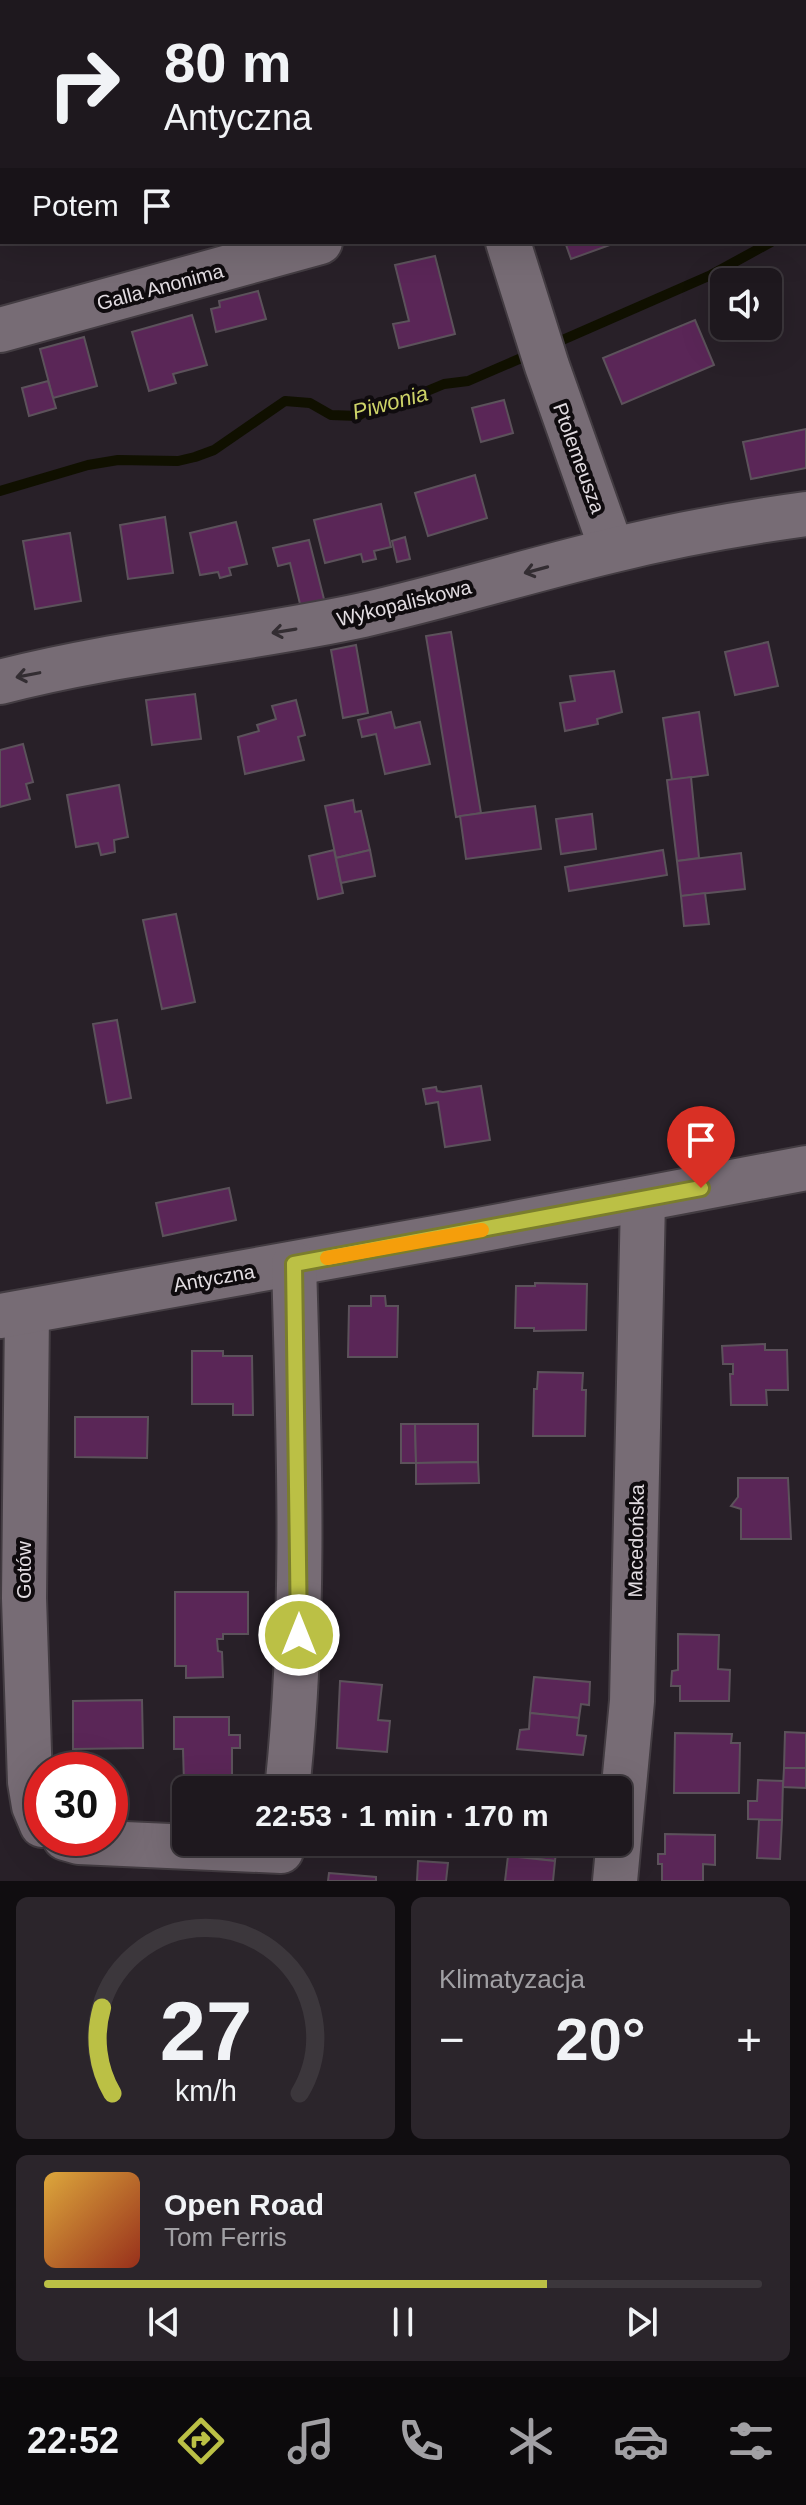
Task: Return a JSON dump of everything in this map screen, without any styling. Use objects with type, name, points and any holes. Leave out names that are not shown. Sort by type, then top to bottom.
[{"type":"street","name":"Galla Anonima","points":[[0,330],[224,255],[305,244]]},
{"type":"street","name":"Ptolemeusza","points":[[509,244],[530,316],[612,550]]},
{"type":"street","name":"Wykopaliskowa","points":[[0,682],[368,614],[612,550],[741,523],[806,514]]},
{"type":"street","name":"Antyczna","points":[[13,1314],[806,1168]]},
{"type":"street","name":"Macedońska","points":[[615,1881],[632,1701],[643,1200]]},
{"type":"street","points":[[289,1776],[296,1710],[299,1635],[294,1264]]},
{"type":"street","name":"Gotów","points":[[13,1314],[29,1752]]},
{"type":"street","points":[[128,1846],[280,1858]]},
{"type":"building","points":[[566,244],[612,244],[571,259]]},
{"type":"building","points":[[435,256],[455,334],[399,348],[393,324],[409,321],[395,265]]},
{"type":"building","points":[[258,291],[266,319],[216,332],[211,309],[220,307],[219,301]]},
{"type":"building","points":[[192,315],[207,365],[173,374],[176,383],[149,391],[132,332]]},
{"type":"building","points":[[695,320],[714,365],[622,404],[603,358]]},
{"type":"building","points":[[84,337],[97,386],[53,398],[40,349]]},
{"type":"building","points":[[48,381],[56,408],[29,416],[22,388]]},
{"type":"building","points":[[504,400],[513,433],[481,442],[472,408]]},
{"type":"building","points":[[806,429],[806,468],[751,479],[743,442]]},
{"type":"building","points":[[475,475],[487,518],[428,536],[415,493]]},
{"type":"building","points":[[381,504],[391,547],[374,551],[376,559],[363,562],[361,554],[325,563],[314,520]]},
{"type":"building","points":[[165,517],[173,573],[128,579],[120,525]]},
{"type":"building","points":[[236,522],[247,564],[229,568],[231,575],[220,578],[218,572],[200,575],[190,533]]},
{"type":"building","points":[[70,533],[81,601],[35,609],[23,541]]},
{"type":"building","points":[[405,537],[410,559],[397,562],[392,541]]},
{"type":"building","points":[[309,540],[326,607],[302,612],[290,563],[278,566],[273,548]]},
{"type":"building","points":[[451,632],[481,813],[456,817],[426,636]]},
{"type":"building","points":[[768,642],[778,686],[735,695],[725,652]]},
{"type":"building","points":[[356,645],[368,713],[343,718],[331,650]]},
{"type":"building","points":[[614,671],[622,712],[597,719],[598,724],[565,731],[560,703],[575,701],[570,676]]},
{"type":"building","points":[[195,694],[201,739],[152,745],[146,700]]},
{"type":"building","points":[[296,700],[305,735],[298,737],[304,760],[245,774],[238,737],[259,731],[257,725],[276,719],[272,706]]},
{"type":"building","points":[[391,712],[395,728],[420,722],[430,764],[385,774],[376,734],[362,737],[358,720]]},
{"type":"building","points":[[699,712],[708,775],[672,780],[663,718]]},
{"type":"building","points":[[23,744],[33,782],[26,784],[30,799],[0,807],[0,750]]},
{"type":"building","points":[[691,777],[699,858],[677,861],[667,780]]},
{"type":"building","points":[[119,785],[128,837],[114,840],[115,852],[101,855],[98,843],[76,847],[67,795]]},
{"type":"building","points":[[353,800],[355,812],[361,811],[370,850],[336,858],[325,806]]},
{"type":"building","points":[[535,806],[541,849],[466,859],[460,816]]},
{"type":"building","points":[[592,814],[596,849],[561,854],[556,819]]},
{"type":"building","points":[[334,850],[343,893],[318,899],[309,856]]},
{"type":"building","points":[[370,850],[375,876],[341,883],[336,858]]},
{"type":"building","points":[[663,850],[667,875],[569,891],[565,867]]},
{"type":"building","points":[[741,853],[745,889],[681,896],[677,861]]},
{"type":"building","points":[[705,893],[709,924],[684,926],[681,896]]},
{"type":"building","points":[[176,914],[195,1002],[162,1009],[143,920]]},
{"type":"building","points":[[117,1020],[131,1098],[107,1103],[93,1024]]},
{"type":"building","points":[[481,1086],[490,1140],[445,1147],[438,1102],[426,1104],[423,1089],[436,1087],[437,1091],[443,1092]]},
{"type":"building","points":[[229,1188],[236,1220],[163,1236],[156,1203]]},
{"type":"building","points":[[535,1283],[587,1284],[586,1330],[534,1331],[534,1328],[515,1328],[516,1286],[535,1286]]},
{"type":"building","points":[[371,1296],[385,1296],[386,1306],[398,1306],[397,1357],[348,1357],[349,1306],[371,1306]]},
{"type":"building","points":[[765,1344],[765,1350],[787,1350],[788,1390],[766,1390],[767,1405],[731,1405],[730,1374],[733,1374],[733,1364],[723,1364],[722,1346]]},
{"type":"building","points":[[192,1351],[223,1351],[223,1356],[252,1356],[253,1415],[233,1415],[233,1404],[192,1404]]},
{"type":"building","points":[[538,1372],[583,1373],[582,1390],[586,1390],[585,1436],[533,1436],[534,1389],[537,1389]]},
{"type":"building","points":[[75,1417],[148,1417],[147,1458],[75,1457]]},
{"type":"building","points":[[401,1424],[415,1424],[416,1463],[401,1463]]},
{"type":"building","points":[[415,1424],[478,1424],[478,1462],[416,1463]]},
{"type":"building","points":[[478,1462],[479,1483],[416,1484],[416,1463]]},
{"type":"building","points":[[738,1478],[788,1478],[791,1539],[741,1539],[741,1509],[731,1506],[738,1497]]},
{"type":"building","points":[[175,1592],[248,1592],[248,1634],[223,1634],[223,1639],[217,1639],[218,1651],[222,1652],[223,1677],[186,1678],[186,1666],[175,1666]]},
{"type":"building","points":[[678,1634],[719,1635],[718,1669],[730,1670],[729,1701],[680,1701],[680,1686],[671,1686],[672,1671],[678,1670]]},
{"type":"building","points":[[534,1677],[590,1682],[589,1705],[581,1704],[579,1718],[530,1713]]},
{"type":"building","points":[[340,1681],[382,1685],[378,1720],[390,1721],[387,1752],[337,1748]]},
{"type":"building","points":[[142,1700],[143,1748],[73,1749],[73,1701]]},
{"type":"building","points":[[530,1713],[579,1718],[577,1735],[586,1736],[583,1755],[517,1749],[520,1730],[529,1729]]},
{"type":"building","points":[[174,1717],[229,1717],[229,1735],[240,1735],[240,1748],[232,1748],[232,1776],[184,1776],[183,1749],[174,1749]]},
{"type":"building","points":[[785,1732],[806,1733],[806,1768],[784,1768]]},
{"type":"building","points":[[675,1733],[732,1734],[731,1743],[740,1743],[739,1793],[674,1793]]},
{"type":"building","points":[[784,1768],[806,1768],[806,1788],[783,1787]]},
{"type":"building","points":[[758,1780],[783,1781],[782,1820],[748,1819],[748,1801],[757,1801]]},
{"type":"building","points":[[759,1820],[782,1820],[780,1859],[757,1858]]},
{"type":"building","points":[[665,1834],[715,1835],[715,1865],[703,1864],[703,1881],[662,1881],[662,1864],[658,1864],[658,1854],[665,1854]]},
{"type":"building","points":[[508,1856],[555,1861],[553,1881],[505,1881]]},
{"type":"building","points":[[509,1856],[556,1856],[555,1861]]},
{"type":"building","points":[[418,1861],[448,1863],[446,1881],[417,1881]]},
{"type":"building","points":[[329,1873],[376,1877],[376,1881],[328,1881]]},
{"type":"waterway","name":"Piwonia","points":[[551,345],[711,275],[767,244]]},
{"type":"waterway","name":"Piwonia","points":[[0,491],[88,465],[118,460],[178,461],[195,457],[214,450],[285,401],[310,403],[331,415],[358,416],[379,403],[420,394],[444,384],[468,381],[533,353]]},
{"type":"slow traffic","points":[[327,1258],[482,1230]]},
{"type":"route","points":[[299,1635],[294,1264],[701,1188]]}]
